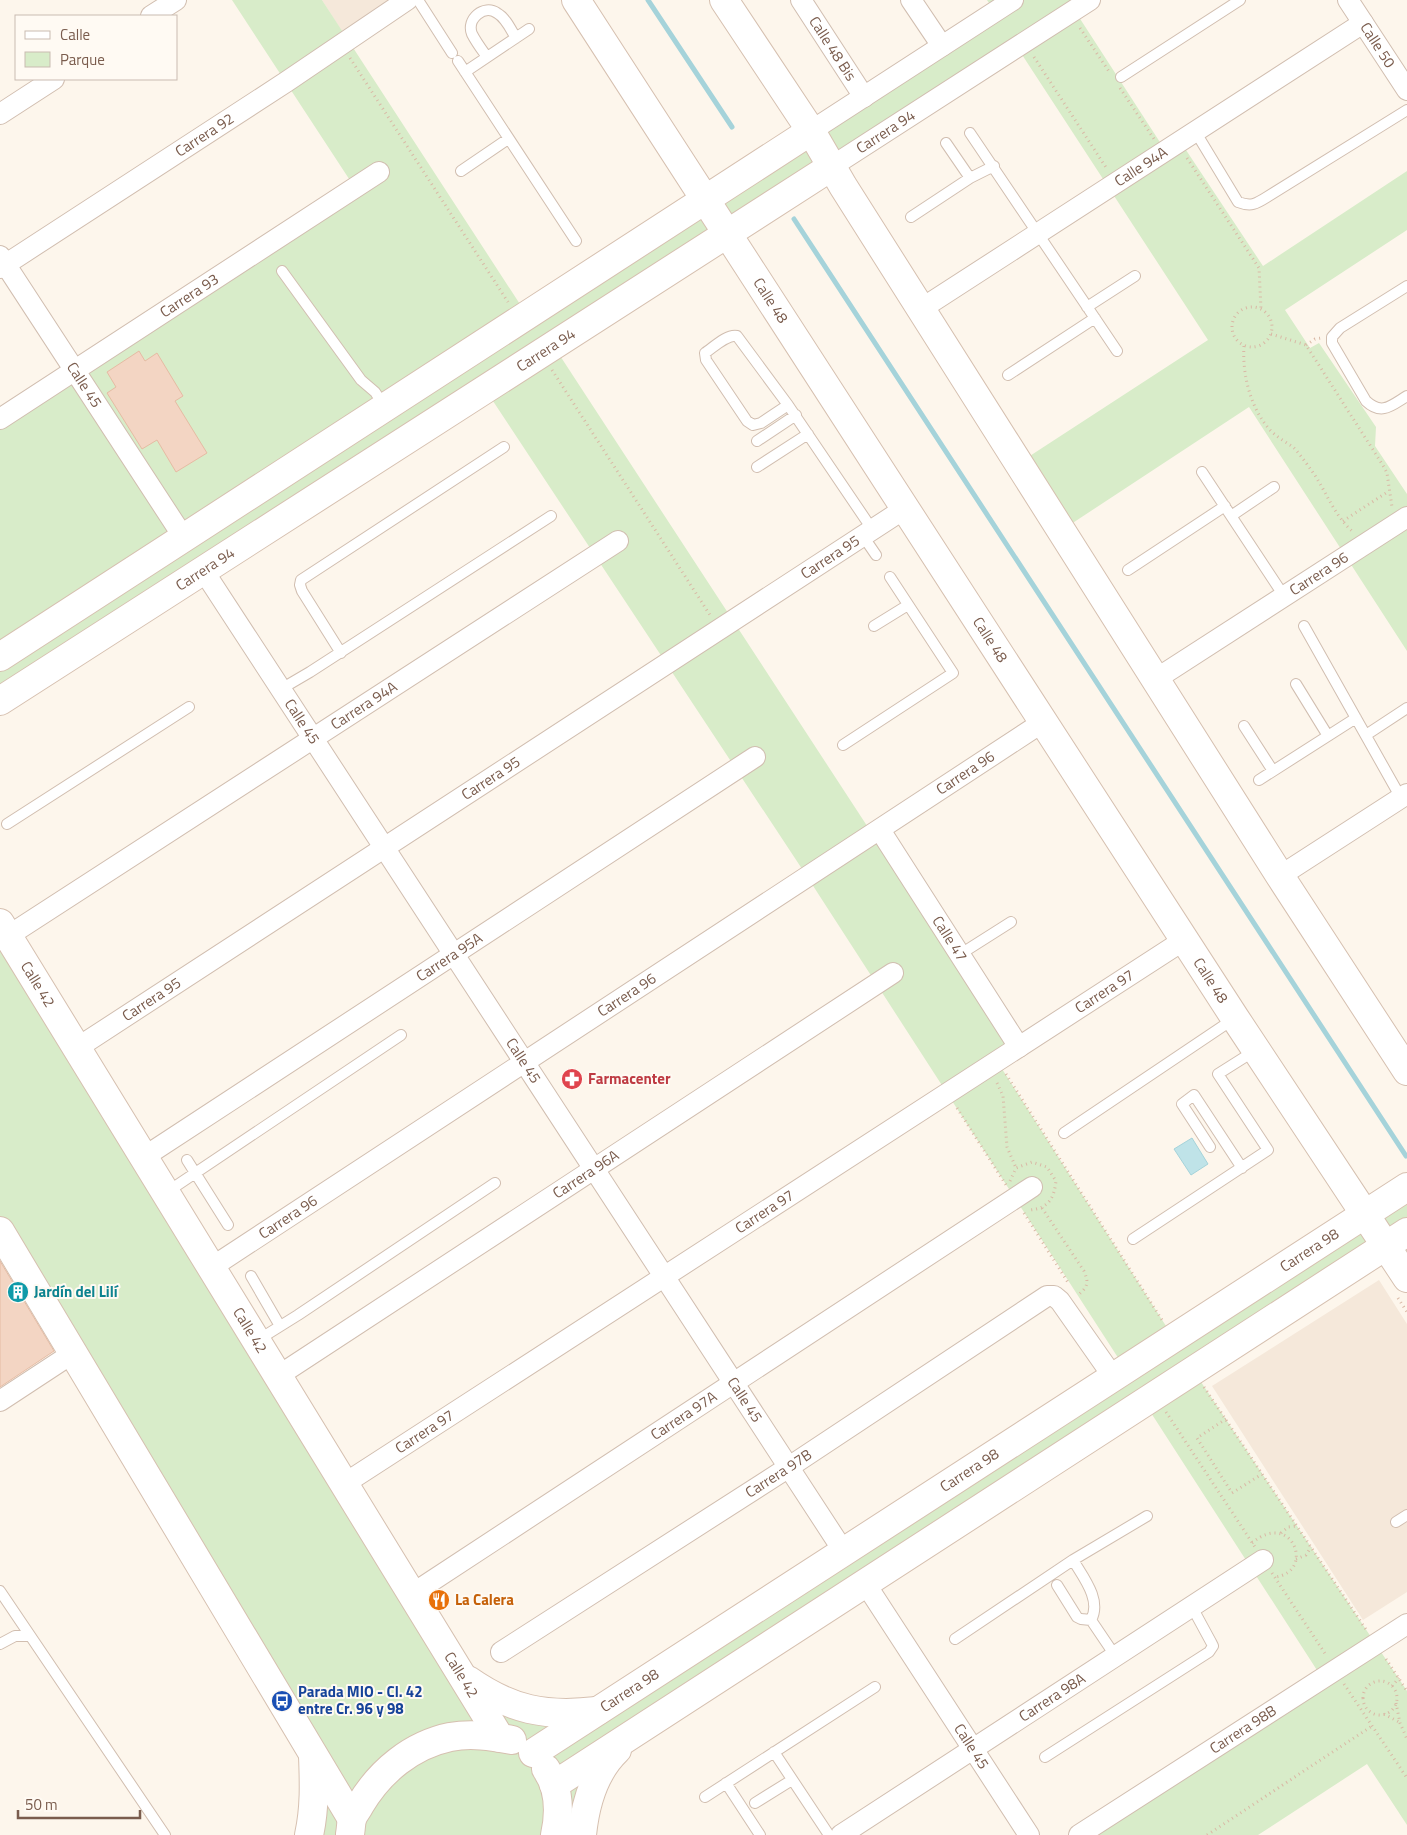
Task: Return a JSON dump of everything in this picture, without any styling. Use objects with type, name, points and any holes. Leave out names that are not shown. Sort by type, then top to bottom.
[{"type":"street","points":[[153,15],[176,0]]},
{"type":"street","name":"Carrera 92","points":[[2,263],[341,45],[407,0]]},
{"type":"street","name":"Calle 48","points":[[576,0],[1256,1050],[1366,1214],[1396,1239],[1407,1278]]},
{"type":"street","points":[[724,0],[811,131],[831,167],[1280,876],[1407,1071]]},
{"type":"street","name":"Calle 48 Bis","points":[[801,0],[864,97]]},
{"type":"street","points":[[911,0],[942,46]]},
{"type":"street","points":[[0,657],[1013,0]]},
{"type":"street","name":"Carrera 94","points":[[6,699],[203,570],[1090,0]]},
{"type":"street","name":"Calle 50","points":[[1348,0],[1407,90]]},
{"type":"street","name":"Calle 94A","points":[[921,309],[1363,23]]},
{"type":"street","points":[[0,114],[52,80]]},
{"type":"street","name":"Carrera 93","points":[[0,419],[379,172]]},
{"type":"street","name":"Calle 45","points":[[2,263],[184,538]]},
{"type":"street","name":"Carrera 95","points":[[77,1048],[904,509]]},
{"type":"street","name":"Carrera 96","points":[[1156,679],[1401,521]]},
{"type":"street","name":"Carrera 94A","points":[[4,929],[313,738],[618,541]]},
{"type":"street","name":"Calle 45","points":[[203,570],[844,1552]]},
{"type":"street","name":"Carrera 96","points":[[212,1267],[1043,722]]},
{"type":"street","name":"Carrera 95A","points":[[144,1158],[754,757]]},
{"type":"street","points":[[1280,876],[1404,796]]},
{"type":"street","name":"Calle 47","points":[[880,830],[1018,1047]]},
{"type":"street","name":"Calle 42","points":[[4,929],[500,1738]]},
{"type":"street","name":"Carrera 97","points":[[344,1484],[1184,940]]},
{"type":"street","name":"Carrera 96A","points":[[278,1376],[893,974]]},
{"type":"street","name":"Carrera 97A","points":[[412,1594],[1032,1187]]},
{"type":"street","name":"Carrera 98","points":[[533,1753],[1407,1187]]},
{"type":"street","points":[[0,1231],[313,1753],[351,1827]]},
{"type":"street","points":[[554,1785],[1396,1239]]},
{"type":"street","name":"Carrera 97B","points":[[501,1652],[789,1467],[1047,1296],[1054,1296],[1060,1301],[1114,1378]]},
{"type":"street","points":[[0,1401],[73,1353]]},
{"type":"street","name":"Carrera 98A","points":[[842,1835],[1263,1560]]},
{"type":"street","name":"Calle 45","points":[[865,1583],[1029,1835]]},
{"type":"street","name":"Carrera 98B","points":[[1079,1835],[1407,1624]]},
{"type":"street","points":[[462,1676],[487,1693],[513,1705],[532,1710],[570,1714],[599,1710]]},
{"type":"street","points":[[582,1835],[584,1812],[595,1781],[613,1754],[636,1732]]},
{"type":"street","points":[[351,1827],[366,1794],[382,1774],[402,1757],[425,1745],[450,1737],[476,1734],[514,1740],[533,1753],[549,1773],[558,1803],[558,1821],[555,1835]]},
{"type":"street","points":[[308,1835],[312,1822],[315,1788],[313,1753]]},
{"type":"lane","points":[[418,0],[576,241]]},
{"type":"lane","points":[[1121,77],[1239,0]]},
{"type":"lane","points":[[487,57],[472,34],[472,22],[478,13],[489,10],[500,14],[516,38]]},
{"type":"lane","points":[[466,72],[529,29]]},
{"type":"lane","points":[[1195,131],[1238,202],[1246,205],[1257,203],[1407,110]]},
{"type":"lane","points":[[970,133],[1117,351]]},
{"type":"lane","points":[[461,171],[508,139]]},
{"type":"lane","points":[[946,143],[970,178]]},
{"type":"lane","points":[[911,217],[970,178],[994,166]]},
{"type":"lane","points":[[282,271],[361,380],[375,392],[386,408]]},
{"type":"lane","points":[[1087,307],[1135,276]]},
{"type":"lane","points":[[1407,286],[1340,328],[1332,337],[1332,343],[1366,401],[1374,408],[1383,409],[1407,396]]},
{"type":"lane","points":[[1008,375],[1095,318]]},
{"type":"lane","points":[[788,405],[761,423],[753,425],[747,421],[706,360],[705,353],[729,337],[738,336],[796,415],[808,434],[868,533],[876,556]]},
{"type":"lane","points":[[757,441],[796,415]]},
{"type":"lane","points":[[757,467],[808,434]]},
{"type":"lane","points":[[340,653],[302,591],[301,580],[504,447]]},
{"type":"lane","points":[[1202,472],[1284,596]]},
{"type":"lane","points":[[1231,516],[1274,487]]},
{"type":"lane","points":[[1128,570],[1225,506]]},
{"type":"lane","points":[[281,689],[340,653],[551,516]]},
{"type":"lane","points":[[843,745],[953,673],[890,577]]},
{"type":"lane","points":[[874,626],[908,605]]},
{"type":"lane","points":[[1304,626],[1356,718],[1404,796]]},
{"type":"lane","points":[[1296,684],[1328,736]]},
{"type":"lane","points":[[7,824],[189,707]]},
{"type":"lane","points":[[1366,735],[1407,708]]},
{"type":"lane","points":[[1259,780],[1356,718]]},
{"type":"lane","points":[[1244,726],[1273,771]]},
{"type":"lane","points":[[959,955],[1011,922]]},
{"type":"lane","points":[[1064,1133],[1235,1018]]},
{"type":"lane","points":[[166,1192],[400,1035]]},
{"type":"lane","points":[[1133,1240],[1268,1150],[1218,1074],[1256,1050]]},
{"type":"lane","points":[[1210,1147],[1182,1104],[1194,1095],[1242,1168]]},
{"type":"lane","points":[[187,1160],[228,1225]]},
{"type":"lane","points":[[257,1340],[495,1183]]},
{"type":"lane","points":[[251,1276],[280,1326]]},
{"type":"lane","points":[[1396,1522],[1407,1515]]},
{"type":"lane","points":[[955,1639],[1073,1560],[1147,1516]]},
{"type":"lane","points":[[1073,1560],[1094,1600],[1094,1614],[1091,1620]]},
{"type":"lane","points":[[1057,1585],[1077,1616],[1081,1619],[1091,1620]]},
{"type":"lane","points":[[0,1591],[165,1835]]},
{"type":"lane","points":[[1045,1756],[1209,1652],[1213,1646],[1192,1607]]},
{"type":"lane","points":[[1091,1620],[1116,1657]]},
{"type":"lane","points":[[0,1644],[15,1636],[30,1636]]},
{"type":"lane","points":[[705,1797],[876,1687]]},
{"type":"lane","points":[[774,1752],[829,1835]]},
{"type":"lane","points":[[756,1803],[792,1780]]},
{"type":"lane","points":[[726,1783],[760,1835]]},
{"type":"path","points":[[1024,43],[1116,182]]},
{"type":"path","points":[[341,45],[520,320]]},
{"type":"path","points":[[1177,143],[1258,268],[1261,309]]},
{"type":"path","points":[[1255,307],[1261,309],[1270,317],[1271,334],[1265,343],[1249,348],[1235,339],[1232,334],[1232,322],[1234,317],[1243,309],[1255,307]]},
{"type":"path","points":[[1271,334],[1306,345],[1384,467],[1389,491],[1401,521]]},
{"type":"path","points":[[1244,346],[1243,357],[1246,379],[1258,412],[1273,433],[1298,453],[1343,521],[1366,543]]},
{"type":"path","points":[[540,353],[719,629]]},
{"type":"path","points":[[1343,521],[1389,491]]},
{"type":"path","points":[[992,1065],[1003,1096],[1008,1147],[1016,1168]]},
{"type":"path","points":[[992,1065],[1166,1326]]},
{"type":"path","points":[[948,1093],[1009,1189]]},
{"type":"path","points":[[1042,1208],[1084,1271],[1088,1282],[1086,1289],[1077,1296]]},
{"type":"path","points":[[1202,1384],[1407,1691]]},
{"type":"path","points":[[1154,1395],[1407,1778]]},
{"type":"path","points":[[1226,1420],[1197,1438],[1232,1493],[1262,1474]]},
{"type":"path","points":[[1281,1533],[1288,1527],[1297,1526]]},
{"type":"path","points":[[1252,1542],[1270,1532],[1281,1533],[1290,1539],[1296,1548],[1296,1559],[1292,1569],[1284,1576],[1274,1577]]},
{"type":"path","points":[[1296,1559],[1306,1555],[1311,1547]]},
{"type":"path","points":[[1392,1686],[1399,1678]]},
{"type":"path","points":[[1396,1702],[1392,1710],[1384,1714],[1375,1714],[1368,1710],[1363,1703],[1363,1694],[1368,1686],[1375,1682],[1384,1682],[1392,1686],[1396,1694],[1400,1722],[1407,1739]]},
{"type":"path","points":[[1356,1701],[1363,1703]]},
{"type":"path","points":[[1384,1714],[1400,1722]]},
{"type":"path","points":[[1207,1835],[1372,1726]]},
{"type":"shaded area","points":[[322,0],[407,0],[348,41]]},
{"type":"shaded area","points":[[1379,1280],[1407,1324],[1407,1592],[1363,1620],[1212,1386]]},
{"type":"green space","points":[[232,0],[322,0],[527,315],[995,12],[987,0],[1090,0],[1075,11],[1165,150],[1180,141],[1263,266],[1407,171],[1407,230],[1285,310],[1310,348],[1319,343],[1376,427],[1375,446],[1407,494],[1407,651],[1249,407],[1062,530],[1019,463],[1208,340],[1017,47],[553,345],[873,835],[1019,1047],[997,1061],[1166,1326],[1172,1339],[1407,1187],[1407,1232],[1193,1370],[1407,1691],[1407,1825],[1367,1764],[1258,1835],[1079,1835],[1322,1678],[1144,1402],[636,1731],[582,1835],[309,1835],[313,1753],[0,1231],[0,923],[462,1676],[570,1714],[1126,1370],[808,878],[485,389],[0,708],[0,419],[355,188]]},
{"type":"water","points":[[1192,1138],[1208,1164],[1191,1175],[1174,1149]]},
{"type":"building","points":[[139,351],[145,361],[157,353],[183,396],[175,401],[207,453],[176,472],[157,440],[142,449],[107,393],[116,387],[107,372]]},
{"type":"building","points":[[0,1261],[54,1351],[0,1387]]},
{"type":"waterway","points":[[648,0],[732,127]]},
{"type":"waterway","points":[[794,219],[1406,1156]]},
{"type":"place","name":"Farmacenter","points":[[572,1079]]},
{"type":"place","name":"Jardín del Lilí","points":[[18,1292]]},
{"type":"place","name":"La Calera","points":[[439,1600]]},
{"type":"place","name":"Parada MIO - Cl. 42 entre Cr. 96 y 98","points":[[282,1701]]}]
